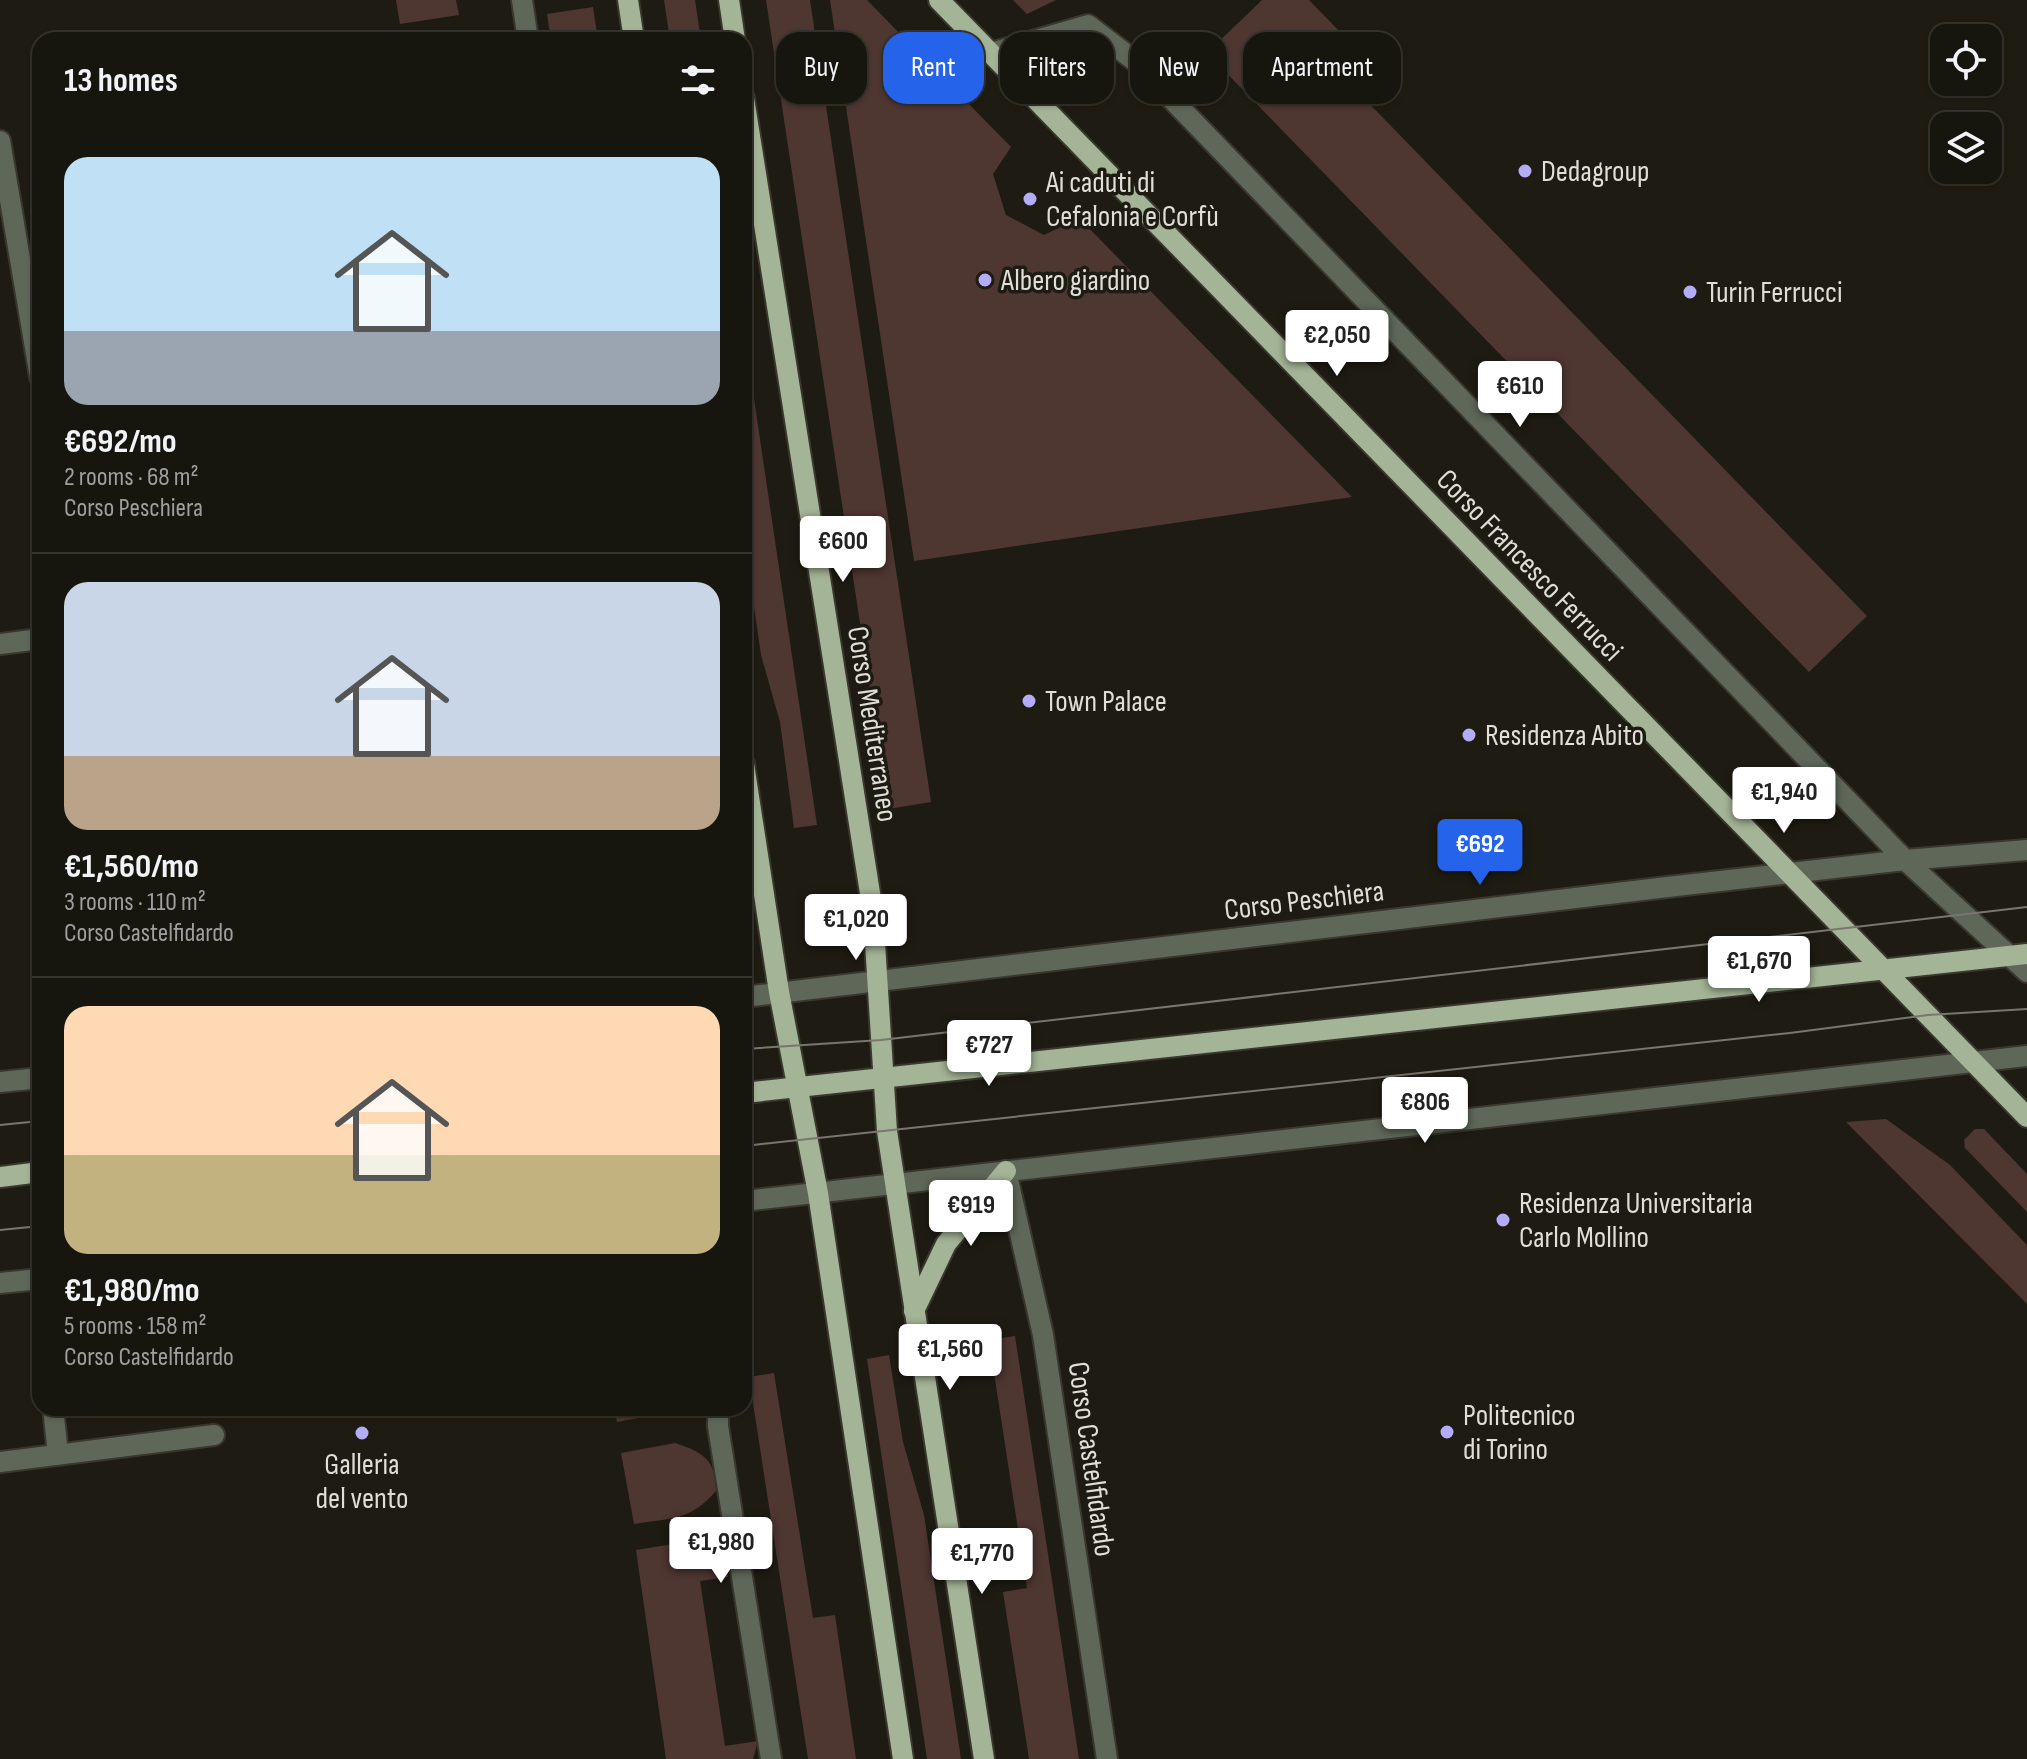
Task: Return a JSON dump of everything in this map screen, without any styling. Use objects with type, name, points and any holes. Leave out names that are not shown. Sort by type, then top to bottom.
[{"type":"main road","points":[[628,0],[633,32]]},
{"type":"main road","points":[[729,0],[734,32]]},
{"type":"main road","name":"Corso Francesco Ferrucci","points":[[939,0],[2027,1117]]},
{"type":"main road","name":"Corso Mediterraneo","points":[[752,148],[873,912],[883,1077]]},
{"type":"main road","points":[[752,816],[779,992],[818,1193],[903,1759]]},
{"type":"main road","points":[[752,1092],[2018,955]]},
{"type":"main road","points":[[883,1077],[895,1185],[984,1759]]},
{"type":"main road","points":[[914,1311],[946,1244],[1006,1171]]},
{"type":"main road","points":[[0,1177],[32,1173]]},
{"type":"street","points":[[522,0],[527,32]]},
{"type":"street","points":[[991,53],[1088,25],[1135,61],[1905,860],[2018,955],[2027,972]]},
{"type":"street","points":[[0,141],[32,330]]},
{"type":"street","points":[[0,644],[32,640]]},
{"type":"street","name":"Corso Peschiera","points":[[752,996],[1905,860],[2027,850]]},
{"type":"street","points":[[752,1200],[2027,1056]]},
{"type":"street","points":[[0,1082],[32,1079]]},
{"type":"street","name":"Corso Castelfidardo","points":[[1006,1171],[1043,1335],[1107,1759]]},
{"type":"street","points":[[0,1283],[32,1280]]},
{"type":"street","points":[[54,1416],[58,1454]]},
{"type":"street","points":[[718,1416],[771,1759]]},
{"type":"street","points":[[0,1462],[214,1435]]},
{"type":"shaded area","points":[[396,0],[456,0],[459,15],[400,24]]},
{"type":"shaded area","points":[[664,0],[695,0],[700,32],[669,32]]},
{"type":"shaded area","points":[[766,0],[810,0],[815,32],[776,32],[776,66]]},
{"type":"shaded area","points":[[830,0],[867,0],[898,32],[883,32],[883,104],[969,104],[1011,147],[993,174],[1006,215],[1044,235],[1079,218],[1352,497],[914,561],[846,104],[867,104],[867,32],[835,32]]},
{"type":"shaded area","points":[[1013,0],[1056,0],[1027,14]]},
{"type":"shaded area","points":[[1262,0],[1309,0],[1340,32],[1243,32],[1243,90],[1227,74],[1227,34]]},
{"type":"shaded area","points":[[593,7],[597,32],[550,32],[547,14]]},
{"type":"shaded area","points":[[782,104],[826,104],[931,802],[888,809]]},
{"type":"shaded area","points":[[1257,104],[1370,104],[1867,616],[1809,672]]},
{"type":"shaded area","points":[[752,385],[817,825],[794,828],[780,722],[761,655],[752,593]]},
{"type":"shaded area","points":[[1886,1119],[1950,1165],[2027,1245],[2027,1304],[1846,1122]]},
{"type":"shaded area","points":[[1975,1129],[1984,1129],[2027,1174],[2027,1212],[1965,1148],[1964,1140]]},
{"type":"shaded area","points":[[1015,1336],[1079,1759],[1029,1759],[1003,1592],[1027,1588],[989,1340]]},
{"type":"shaded area","points":[[889,1355],[903,1442],[924,1515],[961,1759],[927,1759],[867,1359]]},
{"type":"shaded area","points":[[774,1373],[813,1618],[835,1615],[856,1759],[808,1759],[752,1396],[752,1377]]},
{"type":"shaded area","points":[[616,1416],[649,1416],[617,1422]]},
{"type":"shaded area","points":[[675,1443],[706,1459],[714,1472],[716,1491],[688,1513],[634,1524],[621,1453]]},
{"type":"shaded area","points":[[680,1543],[710,1554],[726,1569],[728,1577],[700,1581],[725,1746],[758,1741],[753,1759],[666,1759],[636,1550]]},
{"type":"tram line","points":[[752,1048],[881,1040],[2027,907]]},
{"type":"tram line","points":[[752,1145],[1790,1033],[1928,1015],[2027,1009]]},
{"type":"tram line","points":[[0,1125],[32,1122]]},
{"type":"tram line","points":[[0,1230],[32,1227]]},
{"type":"place","name":"Dedagroup","points":[[1525,171]]},
{"type":"place","name":"Ai caduti di Cefalonia e Corfù","points":[[1030,199]]},
{"type":"place","name":"Albero giardino","points":[[985,280]]},
{"type":"place","name":"Turin Ferrucci","points":[[1690,292]]},
{"type":"place","name":"Town Palace","points":[[1029,701]]},
{"type":"place","name":"Residenza Abito","points":[[1469,735]]},
{"type":"place","name":"Residenza Universitaria Carlo Mollino","points":[[1503,1220]]},
{"type":"place","name":"Politecnico di Torino","points":[[1447,1432]]},
{"type":"place","name":"Galleria del vento","points":[[362,1433]]}]
